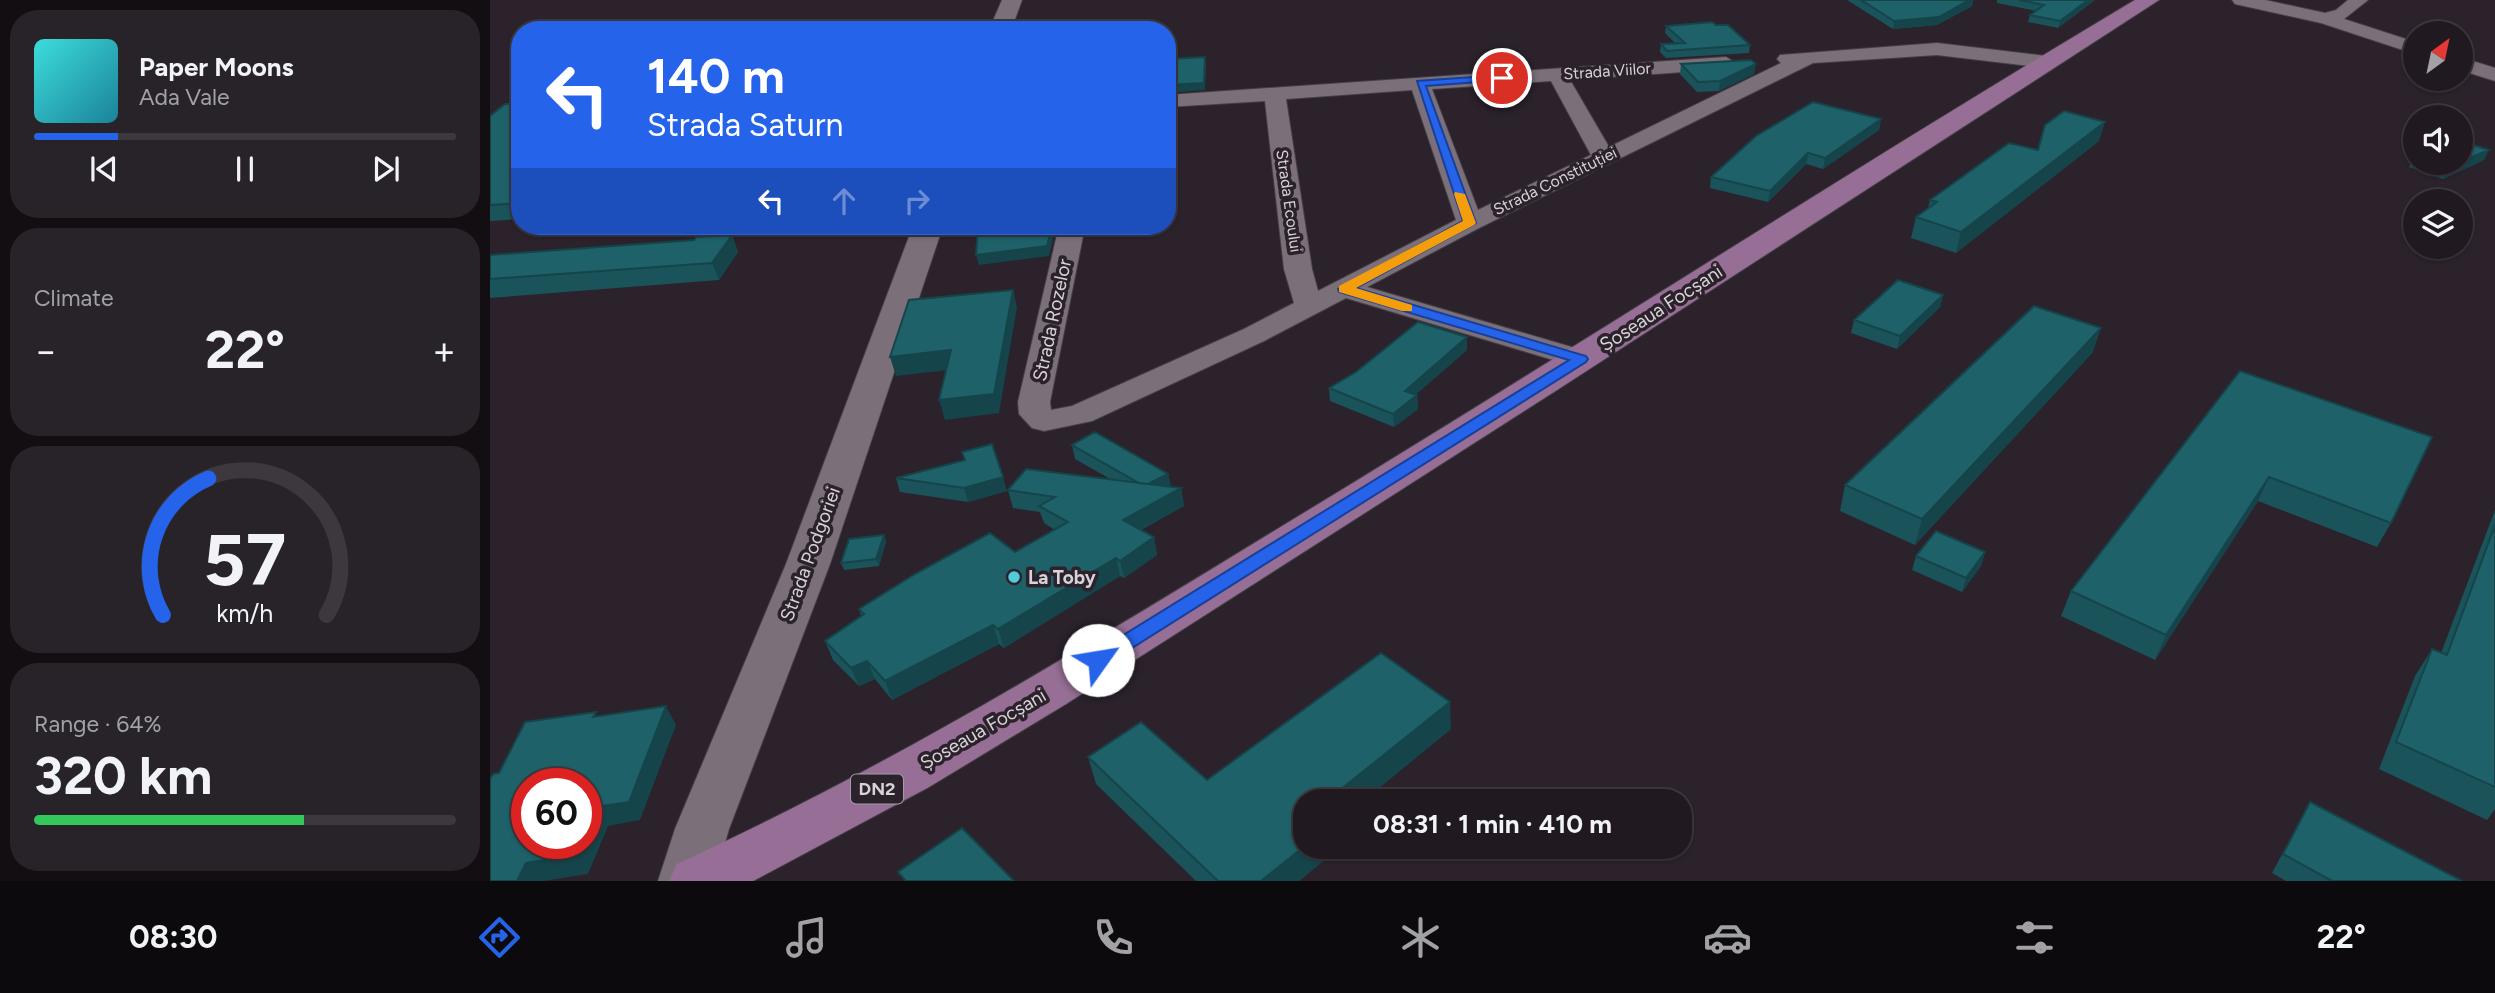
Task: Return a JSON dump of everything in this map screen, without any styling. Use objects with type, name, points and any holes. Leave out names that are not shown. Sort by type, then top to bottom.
[{"type":"main road","name":"Șoseaua Focșani","points":[[697,881],[755,854],[913,769],[1040,696],[1581,359],[2046,62],[2149,0]]},
{"type":"street","points":[[1004,21],[1012,0]]},
{"type":"street","points":[[2241,0],[2326,19],[2403,44]]},
{"type":"street","points":[[2326,19],[2342,14],[2359,0]]},
{"type":"street","name":"Strada Viilor","points":[[1176,100],[1929,49],[2046,62]]},
{"type":"street","name":"Strada Constituției","points":[[1035,414],[1044,421],[1081,414],[1309,308],[1603,156],[1810,57]]},
{"type":"street","points":[[2473,67],[2495,75]]},
{"type":"street","points":[[1557,74],[1603,156]]},
{"type":"street","points":[[1420,83],[1470,223]]},
{"type":"street","name":"Strada Ecoului","points":[[1275,93],[1298,269],[1309,308]]},
{"type":"street","name":"Strada Podgoriei","points":[[686,881],[702,829],[808,564],[925,235]]},
{"type":"street","name":"Strada Rozelor","points":[[1035,414],[1034,402],[1070,235]]},
{"type":"street","points":[[1344,289],[1581,359]]},
{"type":"building","points":[[1861,0],[1969,0],[1939,17],[1894,21]]},
{"type":"building","points":[[2019,0],[2088,0],[2060,21],[2030,15],[2044,5]]},
{"type":"building","points":[[1712,22],[1716,25],[1728,25],[1750,45],[1667,51],[1661,44],[1685,43],[1666,26]]},
{"type":"building","points":[[1205,57],[1204,83],[1176,85],[1176,59]]},
{"type":"building","points":[[1751,60],[1756,64],[1720,81],[1698,82],[1681,64]]},
{"type":"building","points":[[1813,102],[1881,119],[1825,158],[1808,153],[1770,191],[1711,177],[1756,136]]},
{"type":"building","points":[[505,104],[511,104],[511,204],[490,205],[490,116]]},
{"type":"building","points":[[2064,111],[2105,122],[1961,232],[1916,217],[1937,202],[1930,200],[2009,143],[2038,150],[2045,125]]},
{"type":"building","points":[[2473,145],[2489,150],[2473,157]]},
{"type":"building","points":[[732,235],[712,263],[490,279],[490,255]]},
{"type":"building","points":[[977,235],[1050,235],[1047,246],[976,255]]},
{"type":"building","points":[[1898,280],[1943,295],[1900,336],[1854,320]]},
{"type":"building","points":[[1013,290],[994,394],[939,400],[951,350],[890,357],[909,300]]},
{"type":"building","points":[[2034,306],[2101,328],[1922,519],[1845,485]]},
{"type":"building","points":[[1418,322],[1467,337],[1405,391],[1417,395],[1393,414],[1329,388],[1356,372]]},
{"type":"building","points":[[2240,371],[2432,437],[2391,523],[2269,477],[2166,635],[2071,591]]},
{"type":"building","points":[[1095,432],[1168,474],[1148,484],[1139,483],[1072,445]]},
{"type":"building","points":[[992,444],[1003,477],[964,488],[896,478],[965,460],[962,452]]},
{"type":"building","points":[[1026,469],[1181,488],[1123,520],[1154,537],[1120,561],[1116,558],[998,629],[993,625],[885,681],[867,661],[851,668],[825,641],[864,614],[859,609],[915,574],[990,533],[1015,552],[1068,522],[1039,506],[1055,497],[1008,490]]},
{"type":"building","points":[[2495,525],[2495,787],[2396,742],[2432,649],[2447,655]]},
{"type":"building","points":[[1936,531],[1985,552],[1966,578],[1916,556]]},
{"type":"building","points":[[884,535],[876,559],[841,563],[849,539]]},
{"type":"building","points":[[1381,653],[1450,702],[1341,789],[1293,789],[1293,855],[1261,881],[1218,881],[1088,757],[1141,722],[1207,780]]},
{"type":"building","points":[[666,706],[629,802],[602,806],[602,768],[511,768],[511,859],[550,859],[526,863],[517,881],[490,881],[490,779],[493,774],[499,773],[525,722],[596,712],[593,717]]},
{"type":"building","points":[[2310,802],[2462,881],[2332,881],[2283,854]]},
{"type":"building","points":[[962,828],[1014,881],[906,881],[898,872]]},
{"type":"slow traffic","points":[[1407,308],[1344,289],[1470,223],[1460,194]]},
{"type":"place","name":"La Toby","points":[[1014,577]]},
{"type":"route","points":[[1098,660],[1581,359],[1344,289],[1470,223],[1420,83],[1502,78]]}]
